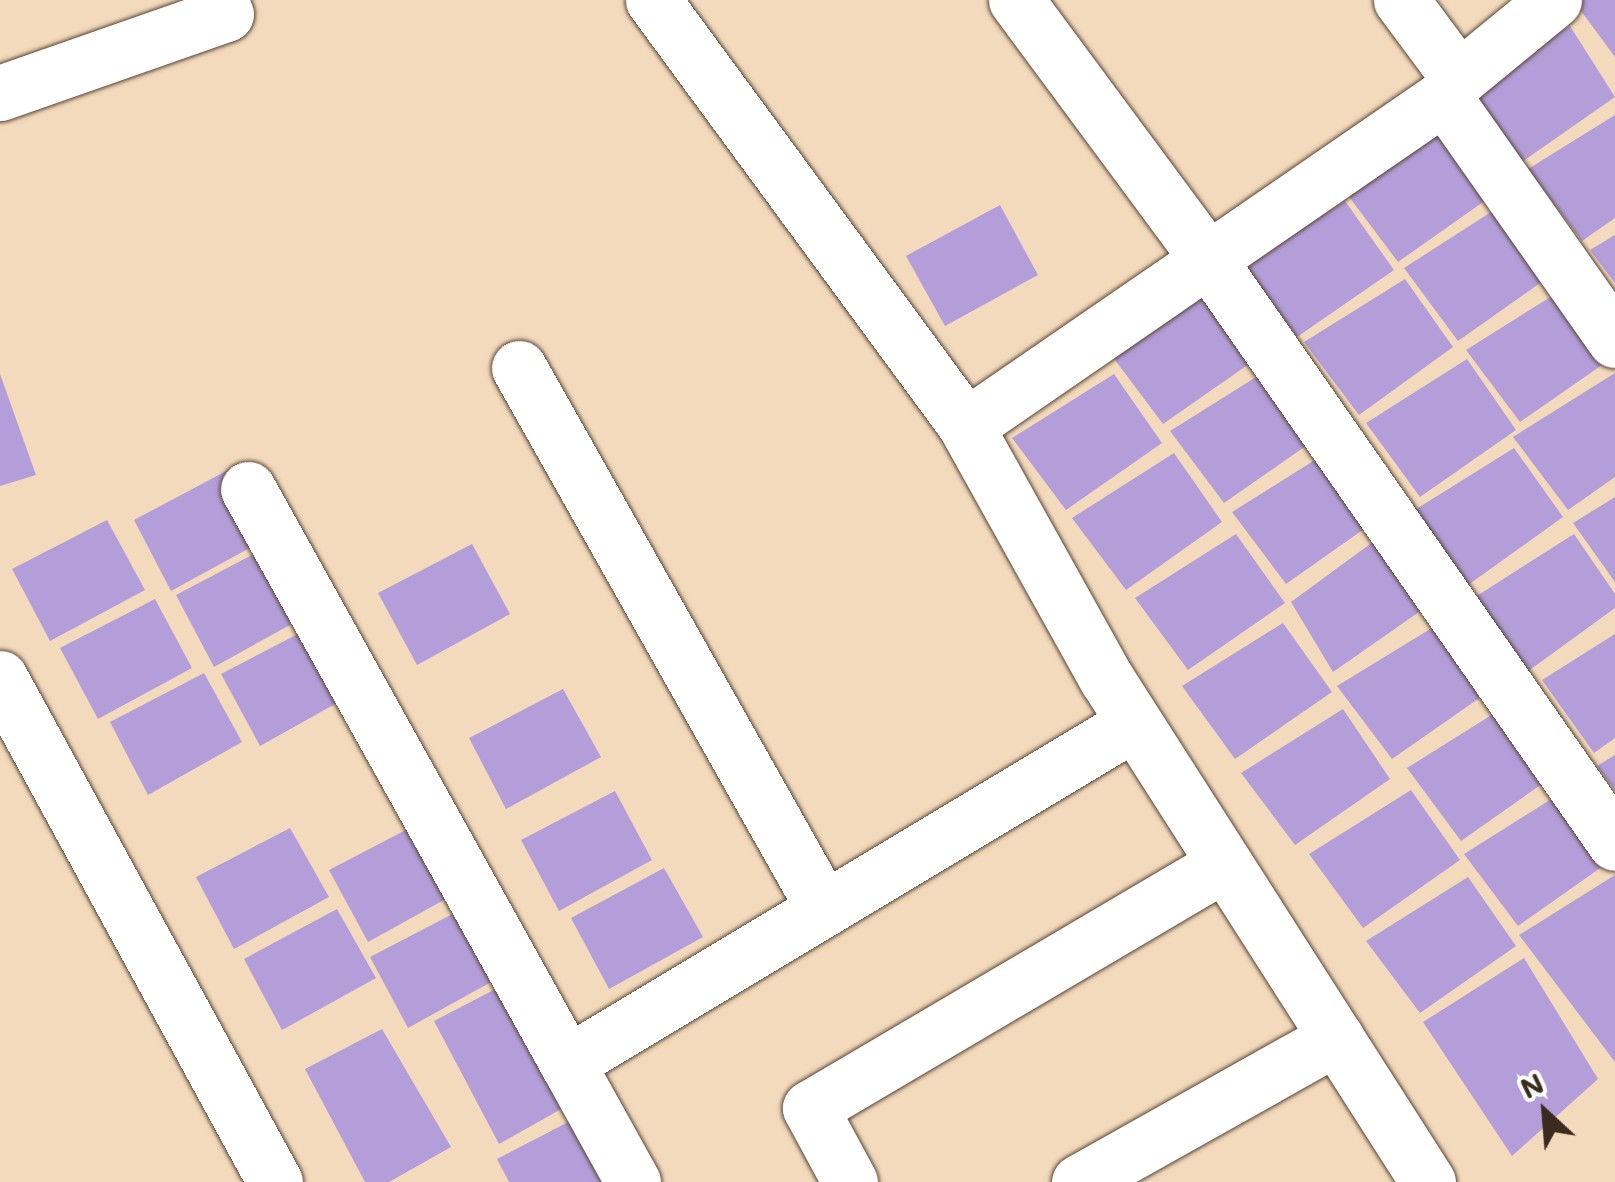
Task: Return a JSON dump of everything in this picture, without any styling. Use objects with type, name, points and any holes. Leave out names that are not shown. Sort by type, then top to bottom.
[{"type":"street","points":[[0,93],[226,14],[220,0]]},
{"type":"street","points":[[654,0],[966,426],[1134,723],[1428,1182]]},
{"type":"street","points":[[1016,0],[1210,262],[1615,843]]},
{"type":"street","points":[[1401,0],[1452,88],[1615,340]]},
{"type":"street","points":[[966,426],[1210,262],[1452,88],[1554,0]]},
{"type":"street","points":[[518,368],[824,909]]},
{"type":"street","points":[[248,489],[633,1182]]},
{"type":"street","points":[[0,678],[275,1182]]},
{"type":"street","points":[[567,1063],[1134,723]]},
{"type":"street","points":[[850,1182],[810,1108],[1225,864]]},
{"type":"street","points":[[1079,1182],[1336,1038]]},
{"type":"building","points":[[1573,0],[1615,0],[1615,57]]},
{"type":"building","points":[[1570,26],[1615,97],[1522,162],[1468,90]]},
{"type":"building","points":[[1615,115],[1615,218],[1582,241],[1528,169]]},
{"type":"building","points":[[1446,125],[1493,195],[1398,262],[1344,190]]},
{"type":"building","points":[[1345,201],[1394,270],[1297,337],[1243,264]]},
{"type":"building","points":[[1505,203],[1553,274],[1458,341],[1404,268]]},
{"type":"building","points":[[1000,205],[1038,275],[945,326],[906,256]]},
{"type":"building","points":[[1615,235],[1615,283],[1590,250]]},
{"type":"building","points":[[1405,279],[1453,347],[1359,415],[1304,342]]},
{"type":"building","points":[[1568,286],[1615,356],[1520,422],[1466,350]]},
{"type":"building","points":[[1211,288],[1259,357],[1163,424],[1109,352]]},
{"type":"building","points":[[1467,359],[1516,430],[1420,497],[1366,423]]},
{"type":"building","points":[[1272,367],[1320,436],[1224,503],[1170,431]]},
{"type":"building","points":[[1615,373],[1615,477],[1568,510],[1513,437]]},
{"type":"building","points":[[0,374],[36,475],[0,486]]},
{"type":"building","points":[[1114,374],[1162,443],[1066,510],[1012,438]]},
{"type":"building","points":[[1334,448],[1381,517],[1286,584],[1232,512]]},
{"type":"building","points":[[1514,448],[1563,517],[1468,585],[1413,511]]},
{"type":"building","points":[[1174,453],[1222,522],[1126,590],[1072,518]]},
{"type":"building","points":[[228,470],[266,539],[171,591],[134,520]]},
{"type":"building","points":[[1615,497],[1615,582],[1573,523]]},
{"type":"building","points":[[107,520],[145,590],[50,641],[12,569]]},
{"type":"building","points":[[1236,534],[1285,603],[1188,670],[1135,598]]},
{"type":"building","points":[[1574,534],[1615,594],[1615,608],[1527,672],[1472,599]]},
{"type":"building","points":[[1381,536],[1429,605],[1333,672],[1291,602]]},
{"type":"building","points":[[472,544],[510,614],[417,665],[378,593]]},
{"type":"building","points":[[269,546],[308,615],[214,667],[176,595]]},
{"type":"building","points":[[155,599],[192,668],[98,719],[60,648]]},
{"type":"building","points":[[1283,623],[1332,692],[1235,759],[1182,686]]},
{"type":"building","points":[[1440,623],[1488,692],[1392,759],[1337,686]]},
{"type":"building","points":[[315,625],[353,694],[260,746],[221,674]]},
{"type":"building","points":[[1615,634],[1615,738],[1594,753],[1542,680]]},
{"type":"building","points":[[204,673],[242,742],[148,795],[110,722]]},
{"type":"building","points":[[563,689],[601,757],[506,809],[469,738]]},
{"type":"building","points":[[1509,704],[1556,774],[1461,841],[1407,768]]},
{"type":"building","points":[[1343,709],[1390,779],[1295,845],[1241,773]]},
{"type":"building","points":[[1615,755],[1615,790],[1597,766]]},
{"type":"building","points":[[1411,790],[1460,860],[1363,928],[1309,854]]},
{"type":"building","points":[[615,791],[652,860],[559,911],[521,840]]},
{"type":"building","points":[[1564,791],[1613,859],[1518,926],[1464,854]]},
{"type":"building","points":[[423,821],[462,890],[368,942],[329,870]]},
{"type":"building","points":[[290,828],[329,897],[234,949],[196,877]]},
{"type":"building","points":[[664,868],[703,937],[609,989],[571,918]]},
{"type":"building","points":[[1615,875],[1615,1062],[1519,935]]},
{"type":"building","points":[[1468,877],[1516,946],[1420,1013],[1366,941]]},
{"type":"building","points":[[464,908],[502,976],[408,1028],[370,957]]},
{"type":"building","points":[[337,909],[376,978],[282,1030],[244,959]]},
{"type":"building","points":[[1524,958],[1598,1079],[1512,1156],[1423,1022]]},
{"type":"building","points":[[511,981],[579,1099],[499,1144],[434,1021]]},
{"type":"building","points":[[382,1029],[451,1147],[389,1182],[365,1182],[305,1069]]},
{"type":"building","points":[[574,1119],[610,1182],[509,1182],[497,1159]]}]
